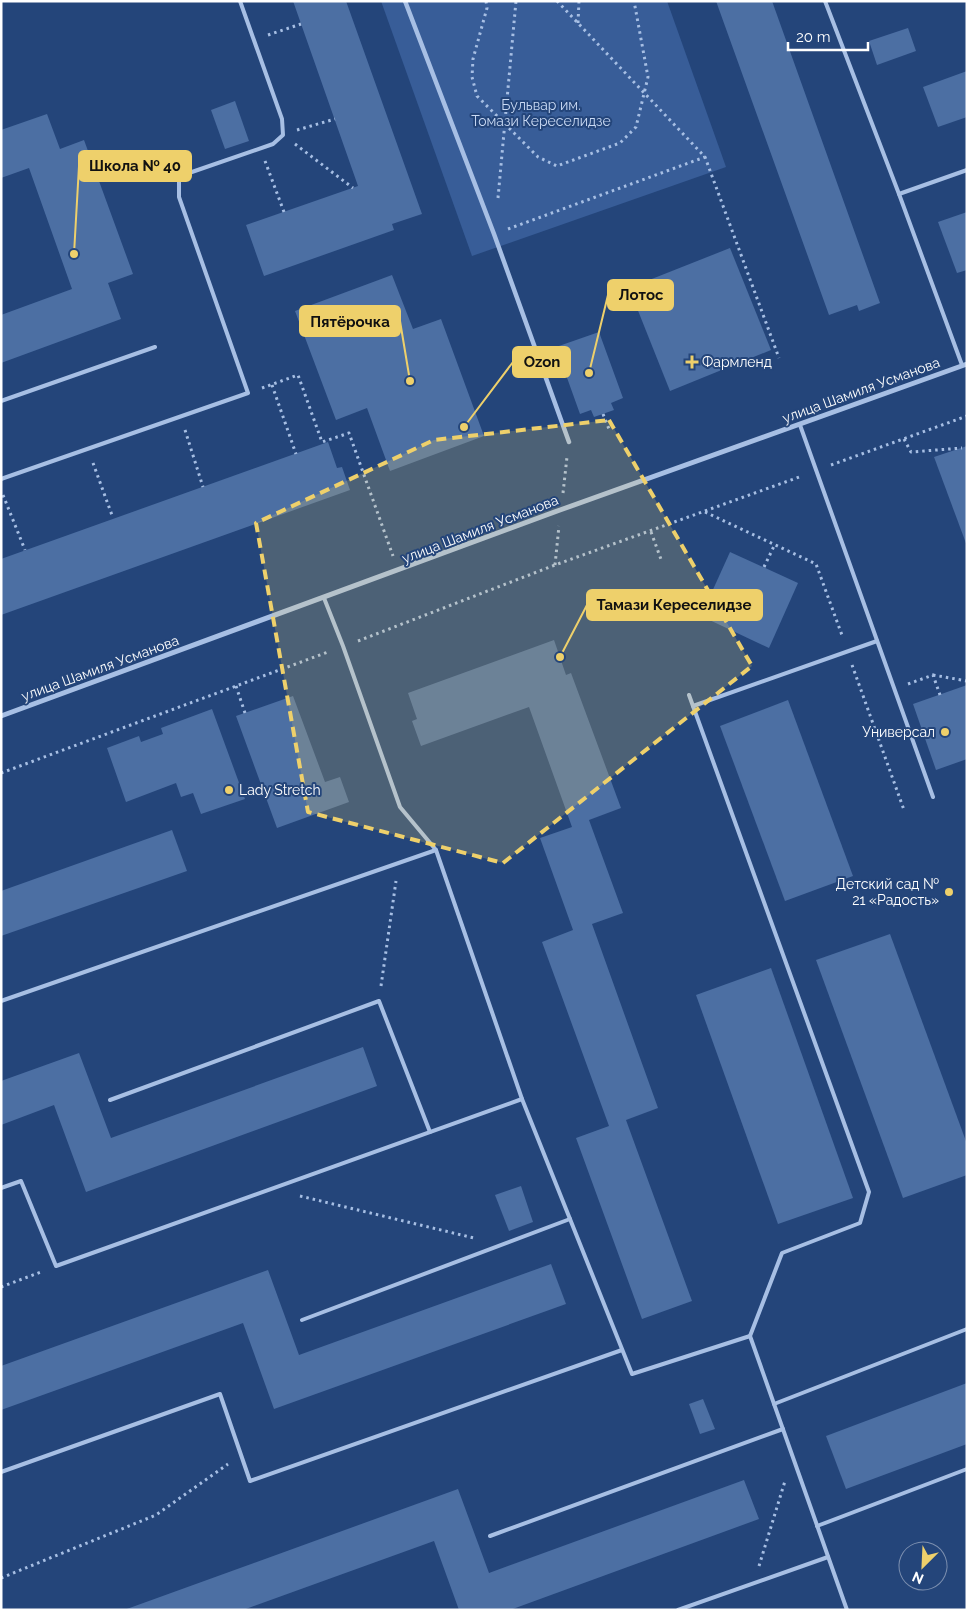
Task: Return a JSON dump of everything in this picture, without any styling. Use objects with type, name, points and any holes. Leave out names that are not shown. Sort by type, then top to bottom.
[{"type":"street","points":[[405,1],[494,234],[569,442]]},
{"type":"street","name":"улица Шамиля Усманова","points":[[1,716],[964,364]]},
{"type":"lane","points":[[1,479],[248,393],[180,197],[180,181],[189,174],[273,144],[283,135],[282,119],[240,1]]},
{"type":"lane","points":[[825,1],[964,364]]},
{"type":"lane","points":[[899,194],[967,170]]},
{"type":"lane","points":[[1,402],[155,347]]},
{"type":"lane","points":[[800,425],[933,797]]},
{"type":"lane","points":[[324,598],[400,806],[436,850],[522,1099],[632,1374],[750,1336]]},
{"type":"lane","points":[[693,706],[877,641]]},
{"type":"lane","points":[[689,695],[868,1192],[860,1223],[782,1253],[750,1336],[847,1610]]},
{"type":"lane","points":[[1,1001],[436,850]]},
{"type":"lane","points":[[110,1100],[379,1001],[430,1132]]},
{"type":"lane","points":[[1,1188],[21,1181],[56,1266],[522,1099]]},
{"type":"lane","points":[[302,1320],[570,1219]]},
{"type":"lane","points":[[774,1404],[967,1329]]},
{"type":"lane","points":[[1,1472],[220,1394],[250,1481],[622,1350]]},
{"type":"lane","points":[[490,1536],[783,1429]]},
{"type":"lane","points":[[817,1526],[967,1469]]},
{"type":"lane","points":[[678,1610],[828,1557]]},
{"type":"path","points":[[486,1],[487,8],[473,59],[472,77],[477,96],[538,157],[557,166],[620,143],[636,127],[648,77],[634,1]]},
{"type":"path","points":[[516,1],[494,234],[705,157]]},
{"type":"path","points":[[557,1],[705,157],[779,358]]},
{"type":"path","points":[[578,1],[578,24]]},
{"type":"path","points":[[254,40],[300,24]]},
{"type":"path","points":[[283,135],[335,119]]},
{"type":"path","points":[[283,135],[353,188]]},
{"type":"path","points":[[260,148],[284,212]]},
{"type":"path","points":[[248,393],[298,375],[322,442],[349,433],[398,571]]},
{"type":"path","points":[[272,385],[296,454]]},
{"type":"path","points":[[603,414],[609,430]]},
{"type":"path","points":[[180,416],[203,487]]},
{"type":"path","points":[[1,773],[555,565],[651,532],[967,416]]},
{"type":"path","points":[[904,439],[911,452],[962,448]]},
{"type":"path","points":[[87,449],[114,518]]},
{"type":"path","points":[[1,489],[25,550]]},
{"type":"path","points":[[704,512],[816,564],[904,810]]},
{"type":"path","points":[[651,532],[662,562]]},
{"type":"path","points":[[764,567],[775,544]]},
{"type":"path","points":[[933,675],[940,695]]},
{"type":"path","points":[[894,689],[933,675],[967,681]]},
{"type":"path","points":[[236,686],[246,713]]},
{"type":"path","points":[[379,1001],[399,863]]},
{"type":"path","points":[[272,1188],[501,1245]]},
{"type":"path","points":[[1,1287],[56,1266]]},
{"type":"path","points":[[1,1578],[156,1515],[241,1455]]},
{"type":"path","points":[[753,1584],[793,1457]]},
{"type":"highlighted area","points":[[609,420],[752,666],[503,863],[308,812],[256,523],[434,440]]},
{"type":"green space","name":"Бульвар им. Томази Кереселидзе","points":[[381,1],[667,1],[726,167],[472,256]]},
{"type":"building","points":[[293,1],[346,1],[422,214],[392,224],[394,230],[264,276],[246,225],[358,186]]},
{"type":"building","points":[[716,1],[772,1],[880,303],[859,311],[857,305],[829,315]]},
{"type":"building","points":[[908,28],[916,51],[877,65],[869,41]]},
{"type":"building","points":[[967,71],[967,117],[938,127],[923,87]]},
{"type":"building","points":[[235,101],[249,141],[225,149],[211,110]]},
{"type":"building","points":[[47,114],[60,149],[84,140],[133,274],[108,283],[121,319],[1,363],[1,315],[72,289],[29,168],[1,178],[1,130]]},
{"type":"building","points":[[967,212],[967,270],[957,273],[938,222]]},
{"type":"building","points":[[730,248],[771,350],[670,391],[629,288]]},
{"type":"building","points":[[392,275],[413,329],[441,319],[484,436],[390,471],[367,408],[336,420],[295,311]]},
{"type":"building","points":[[599,332],[623,398],[611,403],[614,410],[594,417],[591,410],[580,414],[556,347]]},
{"type":"building","points":[[328,442],[337,468],[342,467],[350,490],[1,615],[1,559]]},
{"type":"building","points":[[967,446],[967,546],[934,457]]},
{"type":"building","points":[[730,552],[798,583],[769,648],[701,616]]},
{"type":"building","points":[[554,640],[566,675],[571,673],[621,808],[589,820],[623,913],[592,924],[658,1108],[626,1120],[692,1301],[642,1319],[576,1138],[609,1126],[542,942],[573,930],[540,838],[572,827],[529,707],[421,746],[412,721],[417,719],[408,693]]},
{"type":"building","name":"Универсал","points":[[967,685],[967,759],[936,770],[913,704]]},
{"type":"building","points":[[293,696],[325,782],[340,777],[349,802],[277,828],[236,716]]},
{"type":"building","points":[[788,700],[853,876],[785,901],[720,726]]},
{"type":"building","points":[[212,709],[245,799],[201,814],[193,793],[181,797],[176,783],[126,802],[107,748],[139,736],[141,742],[163,734],[161,728]]},
{"type":"building","points":[[172,830],[187,871],[1,936],[1,891]]},
{"type":"building","points":[[890,934],[967,1144],[967,1175],[903,1198],[816,960]]},
{"type":"building","points":[[771,968],[853,1198],[778,1224],[696,995]]},
{"type":"building","points":[[363,1047],[377,1086],[86,1192],[54,1105],[1,1125],[1,1081],[79,1053],[111,1138]]},
{"type":"building","points":[[521,1186],[533,1222],[509,1231],[495,1195]]},
{"type":"building","points":[[551,1264],[566,1304],[274,1409],[243,1323],[1,1410],[1,1366],[268,1270],[299,1355]]},
{"type":"building","points":[[967,1383],[967,1444],[846,1489],[826,1436]]},
{"type":"building","points":[[703,1399],[715,1429],[700,1434],[689,1404]]},
{"type":"building","points":[[744,1480],[759,1519],[510,1610],[459,1610],[434,1541],[243,1610],[124,1610],[458,1489],[489,1573]]},
{"type":"place","name":"Школа № 40","points":[[74,254]]},
{"type":"place","name":"Фармленд","points":[[692,362]]},
{"type":"place","name":"Лотос","points":[[589,373]]},
{"type":"place","name":"Пятёрочка","points":[[410,381]]},
{"type":"place","name":"Ozon","points":[[464,427]]},
{"type":"place","name":"Тамази Кереселидзе","points":[[560,657]]},
{"type":"place","name":"Универсал","points":[[945,732]]},
{"type":"place","name":"Lady Stretch","points":[[229,790]]},
{"type":"place","name":"Детский сад № 21 «Радость»","points":[[949,892]]}]
